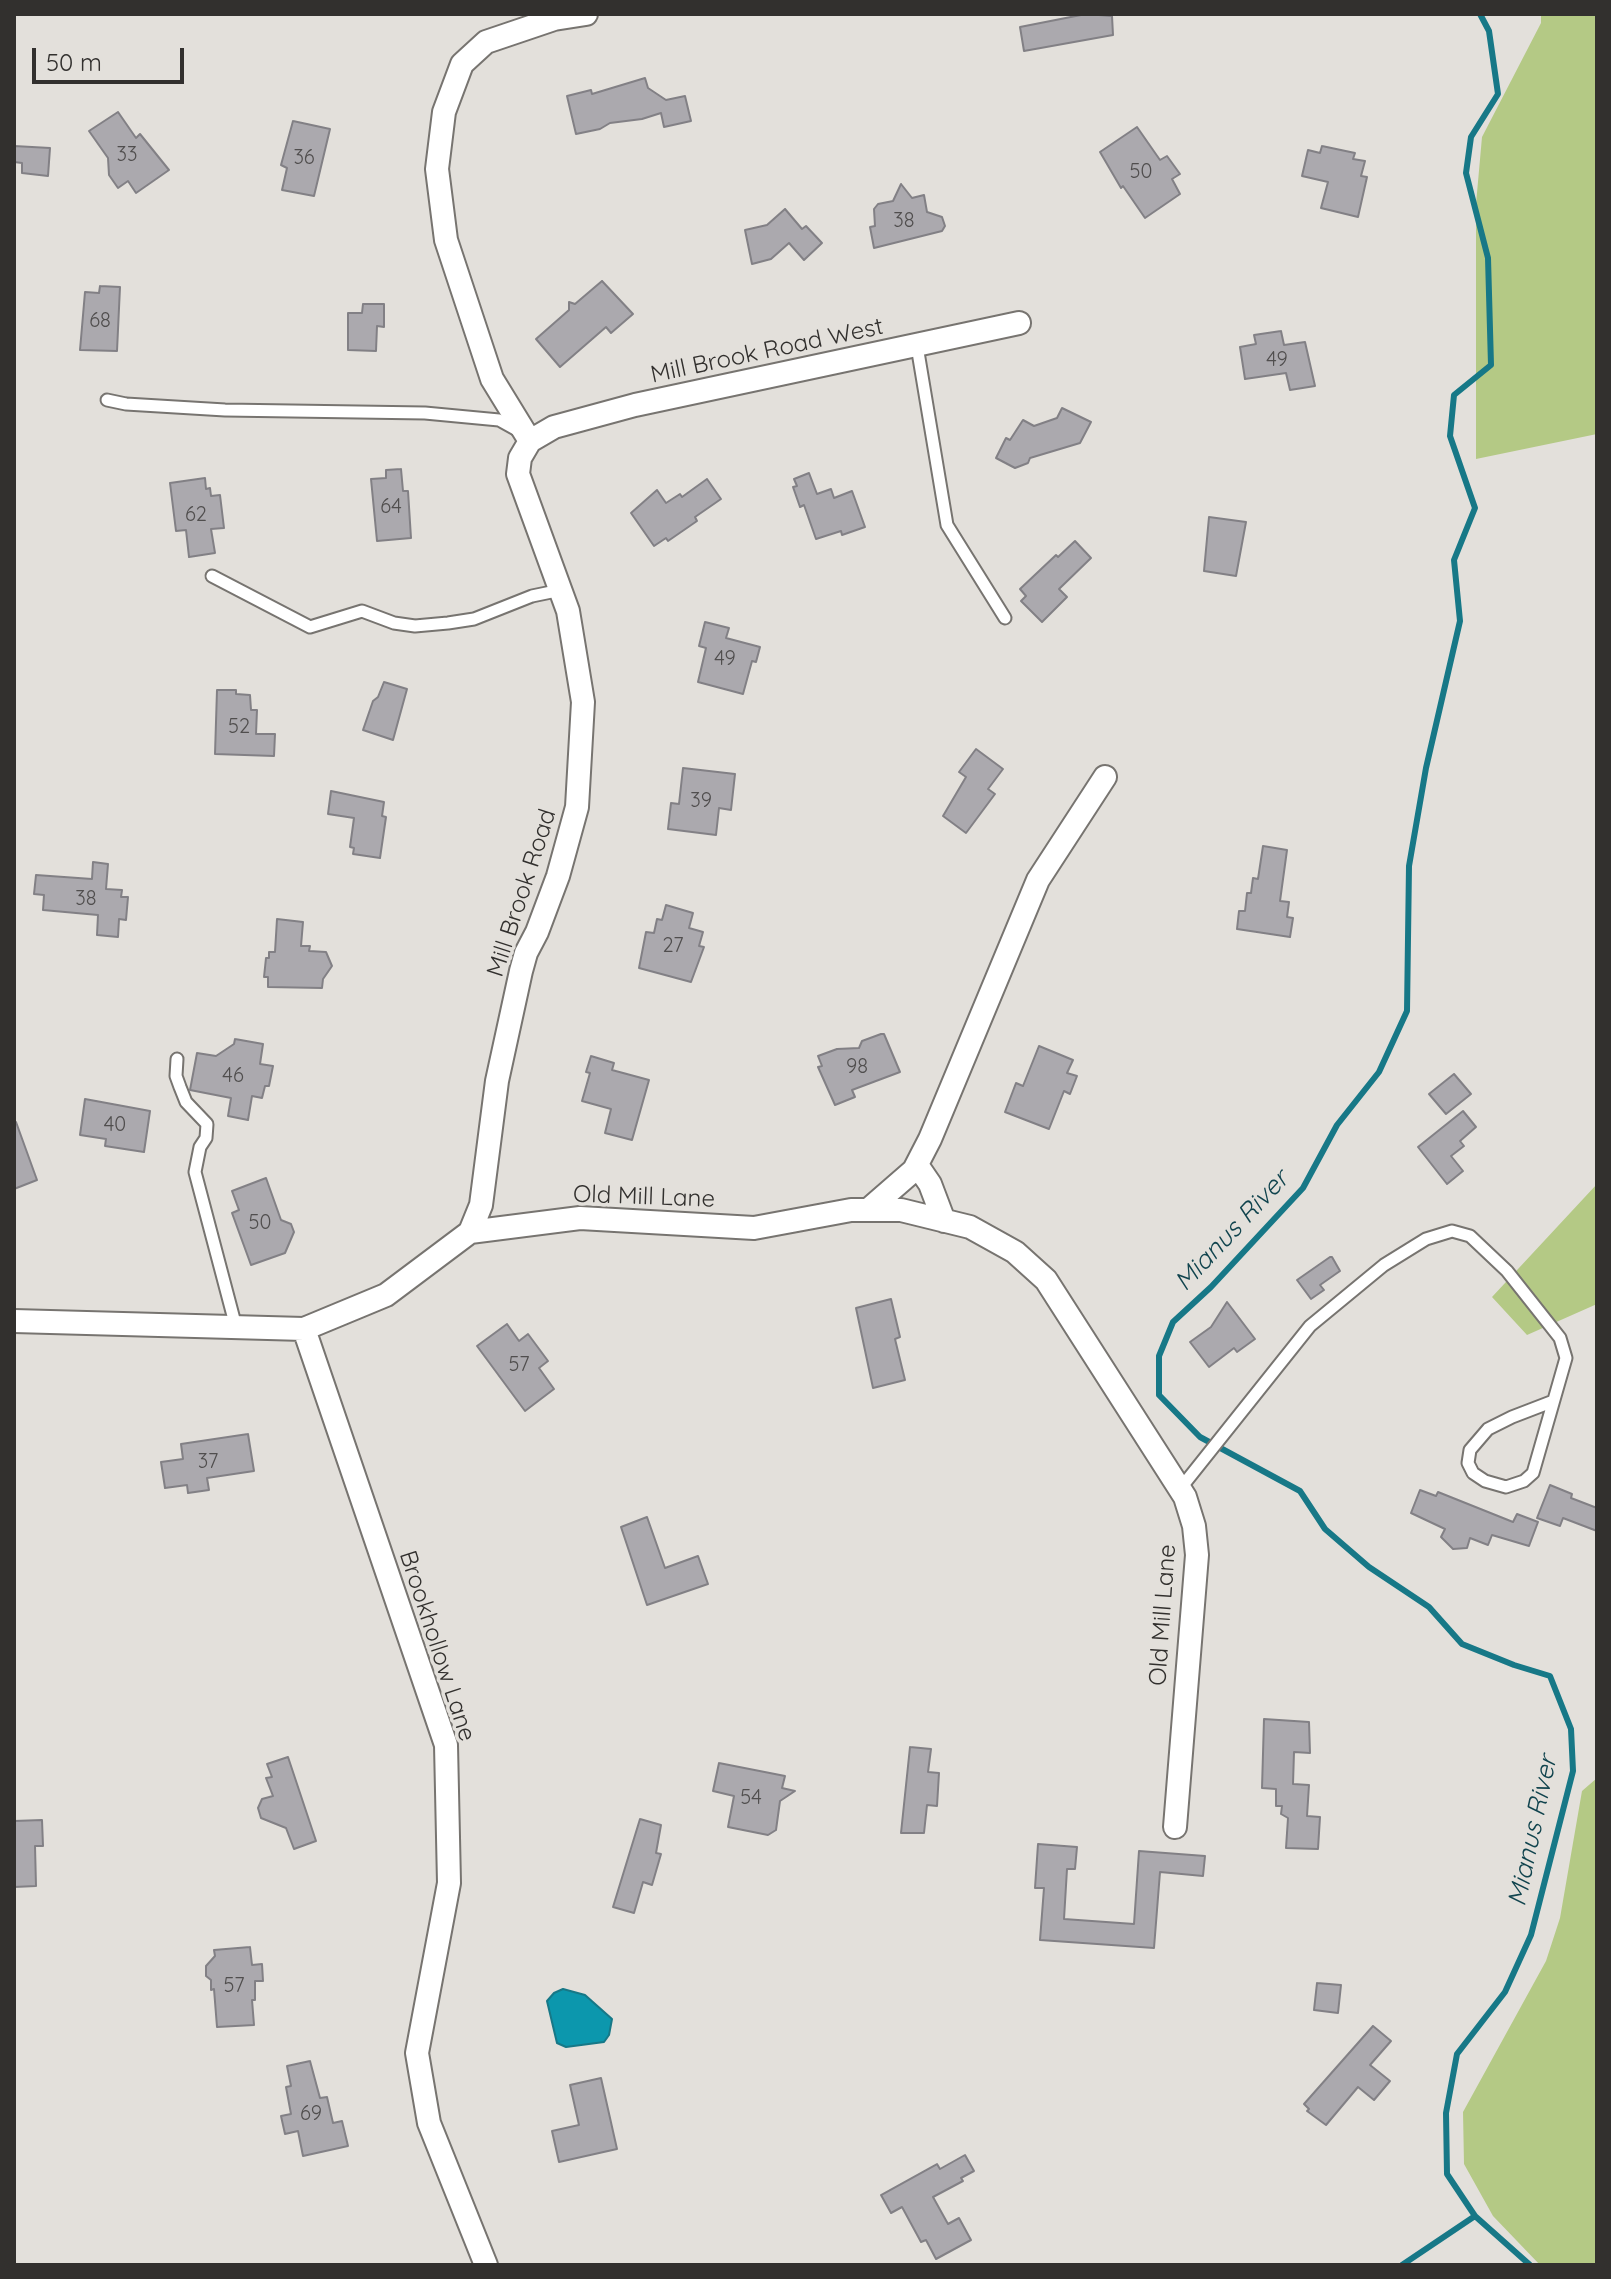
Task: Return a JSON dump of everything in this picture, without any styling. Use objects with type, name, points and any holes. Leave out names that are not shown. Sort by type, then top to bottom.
[{"type":"street","points":[[530,441],[492,379],[446,240],[437,169],[444,112],[462,64],[486,42],[554,19],[586,14]]},
{"type":"street","name":"Mill Brook Road West","points":[[530,441],[554,427],[635,405],[1019,323]]},
{"type":"street","name":"Mill Brook Road","points":[[470,1232],[481,1205],[497,1081],[521,971],[558,876],[577,807],[583,702],[568,611],[518,474],[520,458],[530,441]]},
{"type":"street","points":[[868,1210],[917,1165],[1038,880],[1105,777]]},
{"type":"street","points":[[917,1165],[930,1184],[944,1221]]},
{"type":"street","name":"Old Mill Lane","points":[[14,1321],[304,1329],[386,1295],[470,1232],[580,1218],[754,1228],[851,1210],[901,1210],[970,1227],[1015,1252],[1046,1280],[1180,1489],[1194,1526],[1197,1555],[1175,1827]]},
{"type":"street","name":"Brookhollow Lane","points":[[304,1329],[446,1745],[449,1883],[417,2053],[429,2123],[486,2265]]},
{"type":"lane","points":[[917,346],[947,525],[1005,618]]},
{"type":"lane","points":[[107,400],[225,410],[425,413],[499,420],[514,427],[530,441]]},
{"type":"lane","points":[[212,576],[310,627],[362,611],[394,623],[415,626],[448,623],[474,619],[532,596],[561,589]]},
{"type":"lane","points":[[177,1059],[176,1076],[186,1102],[207,1124],[206,1138],[200,1147],[195,1172],[236,1327]]},
{"type":"lane","points":[[1180,1489],[1310,1326],[1384,1265],[1426,1239],[1452,1231],[1470,1236],[1507,1271],[1560,1338],[1566,1358],[1533,1473],[1524,1481],[1506,1487],[1485,1481],[1473,1473],[1468,1463],[1470,1450],[1482,1435],[1512,1417],[1551,1402]]},
{"type":"green space","points":[[1541,14],[1597,14],[1597,434],[1476,459],[1476,204],[1482,137],[1541,23]]},
{"type":"green space","points":[[1597,1184],[1597,1304],[1527,1335],[1492,1297]]},
{"type":"green space","points":[[1597,1778],[1597,2265],[1540,2265],[1493,2216],[1464,2164],[1463,2112],[1546,1961],[1560,1918],[1582,1791]]},
{"type":"water","points":[[563,1989],[585,1995],[612,2019],[609,2035],[604,2042],[566,2047],[557,2043],[547,2001]]},
{"type":"building","points":[[1086,14],[1112,16],[1113,35],[1024,51],[1020,27]]},
{"type":"building","points":[[645,78],[648,88],[666,100],[685,96],[691,121],[664,127],[661,113],[610,123],[600,129],[576,134],[567,96],[591,90],[592,94]]},
{"type":"building","points":[[118,112],[136,138],[140,134],[169,170],[136,193],[128,181],[118,188],[109,175],[108,158],[89,131]]},
{"type":"building","points":[[293,121],[330,129],[314,196],[282,190],[287,168],[281,165]]},
{"type":"building","points":[[1137,127],[1160,160],[1167,156],[1180,174],[1172,179],[1180,194],[1145,218],[1123,186],[1121,188],[1100,152]]},
{"type":"building","points":[[14,146],[50,148],[48,176],[22,173],[22,163],[14,162]]},
{"type":"building","points":[[1322,146],[1355,153],[1353,159],[1365,161],[1361,176],[1367,177],[1358,217],[1321,208],[1328,182],[1302,176],[1308,150],[1320,153]]},
{"type":"building","points":[[901,184],[912,198],[924,195],[927,212],[942,217],[945,226],[942,231],[874,248],[870,227],[875,226],[874,209],[878,204],[893,201]]},
{"type":"building","points":[[785,209],[802,229],[806,226],[822,243],[804,260],[789,243],[771,259],[752,264],[745,230],[767,225]]},
{"type":"building","points":[[602,281],[633,314],[611,333],[606,327],[560,367],[536,339],[569,310],[569,302],[575,304]]},
{"type":"building","points":[[100,286],[120,287],[117,351],[80,350],[85,292],[99,293]]},
{"type":"building","points":[[363,304],[384,304],[384,327],[377,326],[376,351],[348,350],[348,313],[362,313]]},
{"type":"building","points":[[1281,331],[1284,345],[1305,342],[1315,386],[1290,390],[1286,373],[1245,379],[1240,347],[1256,344],[1254,335]]},
{"type":"building","points":[[1062,408],[1091,422],[1080,443],[1030,458],[1028,463],[1015,468],[996,458],[1006,438],[1010,440],[1023,420],[1034,426],[1057,418]]},
{"type":"building","points":[[401,469],[403,491],[408,491],[411,538],[377,541],[371,479],[386,478],[386,470]]},
{"type":"building","points":[[809,473],[817,494],[831,489],[834,498],[852,491],[865,527],[816,539],[804,505],[800,507],[793,487],[797,486],[794,479]]},
{"type":"building","points":[[205,478],[206,489],[210,488],[211,496],[220,495],[224,528],[211,529],[215,553],[189,557],[186,530],[176,531],[170,483]]},
{"type":"building","points":[[707,479],[721,499],[695,517],[697,521],[668,541],[666,538],[654,546],[631,513],[657,490],[666,503],[680,494],[682,497]]},
{"type":"building","points":[[1209,517],[1246,522],[1236,576],[1204,571]]},
{"type":"building","points":[[1075,541],[1091,558],[1059,589],[1067,597],[1042,622],[1021,601],[1026,596],[1020,589]]},
{"type":"building","points":[[705,622],[729,628],[726,638],[760,647],[756,662],[752,661],[743,694],[698,682],[706,648],[699,646]]},
{"type":"building","points":[[384,682],[407,689],[393,740],[363,730],[373,701]]},
{"type":"building","points":[[217,690],[236,690],[236,694],[250,695],[251,710],[257,710],[256,734],[275,734],[274,756],[215,754]]},
{"type":"building","points":[[976,749],[1003,769],[988,789],[995,794],[966,833],[943,816],[966,777],[959,772]]},
{"type":"building","points":[[683,768],[735,774],[731,810],[719,808],[716,835],[668,829],[671,803],[679,804]]},
{"type":"building","points":[[331,791],[384,802],[382,816],[386,817],[380,858],[353,854],[354,848],[350,847],[354,818],[328,814]]},
{"type":"building","points":[[1263,846],[1287,850],[1280,901],[1289,902],[1287,917],[1293,918],[1290,937],[1237,929],[1239,911],[1245,911],[1253,878],[1258,879]]},
{"type":"building","points":[[93,862],[108,864],[106,889],[122,890],[121,897],[128,897],[126,920],[119,919],[118,937],[97,935],[98,915],[43,910],[44,895],[34,894],[36,875],[92,879]]},
{"type":"building","points":[[666,905],[693,913],[689,928],[703,932],[699,946],[704,947],[691,982],[639,968],[646,932],[654,933],[657,919],[662,920]]},
{"type":"building","points":[[277,919],[303,922],[301,946],[310,946],[309,951],[326,952],[332,966],[323,979],[322,988],[268,987],[268,977],[264,977],[266,958],[269,958],[269,952],[275,952]]},
{"type":"building","points":[[884,1034],[900,1072],[852,1090],[855,1097],[835,1105],[818,1067],[822,1066],[818,1056],[837,1049],[859,1048],[862,1041]]},
{"type":"building","points":[[235,1039],[263,1044],[260,1064],[273,1066],[269,1086],[265,1086],[262,1098],[252,1096],[248,1120],[228,1116],[231,1098],[190,1090],[197,1053],[216,1056],[234,1044]]},
{"type":"building","points":[[1039,1046],[1073,1060],[1067,1073],[1077,1076],[1070,1094],[1064,1091],[1049,1129],[1005,1112],[1016,1083],[1023,1086]]},
{"type":"building","points":[[591,1056],[614,1063],[612,1070],[649,1080],[632,1140],[605,1133],[611,1109],[582,1101]]},
{"type":"building","points":[[1454,1074],[1471,1094],[1446,1114],[1429,1094]]},
{"type":"building","points":[[85,1099],[150,1111],[144,1152],[105,1146],[106,1139],[80,1135]]},
{"type":"building","points":[[1463,1111],[1476,1127],[1460,1141],[1464,1146],[1451,1156],[1463,1171],[1447,1184],[1418,1147]]},
{"type":"building","points":[[14,1122],[37,1180],[14,1189]]},
{"type":"building","points":[[266,1178],[281,1220],[291,1224],[294,1232],[285,1253],[251,1265],[232,1213],[239,1210],[232,1191]]},
{"type":"building","points":[[1330,1257],[1340,1271],[1320,1285],[1324,1290],[1311,1299],[1297,1280]]},
{"type":"building","points":[[891,1299],[900,1337],[895,1339],[905,1380],[873,1388],[856,1308]]},
{"type":"building","points":[[1227,1302],[1255,1339],[1237,1352],[1234,1348],[1209,1367],[1190,1342],[1211,1327]]},
{"type":"building","points":[[507,1324],[519,1341],[528,1334],[548,1361],[539,1368],[554,1389],[525,1411],[477,1346]]},
{"type":"building","points":[[248,1434],[254,1471],[207,1478],[209,1490],[188,1493],[187,1485],[165,1488],[161,1462],[183,1459],[181,1444]]},
{"type":"building","points":[[1550,1485],[1572,1494],[1571,1498],[1597,1508],[1597,1531],[1563,1518],[1560,1526],[1537,1518]]},
{"type":"building","points":[[1420,1490],[1436,1496],[1438,1492],[1513,1522],[1517,1514],[1538,1522],[1529,1546],[1492,1535],[1488,1545],[1470,1538],[1467,1548],[1453,1549],[1441,1537],[1445,1529],[1411,1513]]},
{"type":"building","points":[[647,1517],[665,1568],[698,1556],[708,1584],[647,1605],[621,1527]]},
{"type":"building","points":[[1264,1719],[1309,1722],[1310,1753],[1294,1752],[1293,1784],[1309,1785],[1307,1816],[1320,1817],[1318,1849],[1286,1848],[1288,1818],[1281,1814],[1282,1806],[1276,1806],[1276,1789],[1262,1788]]},
{"type":"building","points":[[910,1747],[931,1749],[928,1772],[939,1773],[937,1806],[927,1805],[924,1833],[901,1833]]},
{"type":"building","points":[[288,1757],[316,1841],[294,1849],[286,1828],[261,1818],[258,1808],[262,1799],[273,1796],[266,1778],[272,1777],[267,1764]]},
{"type":"building","points":[[719,1763],[785,1776],[782,1788],[795,1791],[780,1801],[776,1830],[768,1835],[728,1827],[734,1796],[713,1791]]},
{"type":"building","points":[[640,1819],[661,1825],[656,1853],[661,1854],[652,1885],[643,1882],[634,1913],[613,1907]]},
{"type":"building","points":[[42,1820],[43,1846],[35,1846],[36,1886],[14,1887],[14,1821]]},
{"type":"building","points":[[1038,1844],[1077,1847],[1075,1869],[1067,1869],[1064,1919],[1134,1924],[1139,1851],[1205,1856],[1203,1876],[1160,1872],[1154,1948],[1040,1940],[1044,1888],[1035,1888]]},
{"type":"building","points":[[250,1947],[252,1965],[262,1964],[263,1981],[255,1981],[255,2000],[252,2000],[254,2025],[217,2027],[214,1989],[211,1990],[211,1980],[206,1976],[206,1966],[215,1956],[214,1950]]},
{"type":"building","points":[[1317,1983],[1341,1985],[1338,2013],[1314,2010]]},
{"type":"building","points":[[1373,2026],[1391,2041],[1370,2065],[1390,2081],[1374,2100],[1358,2087],[1326,2125],[1307,2111],[1309,2109],[1304,2104]]},
{"type":"building","points":[[310,2061],[320,2098],[327,2097],[333,2123],[342,2121],[348,2146],[303,2156],[298,2131],[285,2134],[281,2116],[291,2114],[286,2087],[291,2086],[287,2066]]},
{"type":"building","points":[[601,2078],[617,2149],[559,2162],[552,2131],[579,2125],[570,2085]]},
{"type":"building","points":[[965,2155],[974,2171],[961,2178],[963,2181],[933,2197],[948,2224],[959,2218],[971,2240],[936,2259],[926,2240],[921,2242],[902,2207],[891,2213],[881,2195],[937,2164],[940,2169]]},
{"type":"waterway","name":"Mianus River","points":[[1480,14],[1489,31],[1498,94],[1471,137],[1466,173],[1488,258],[1491,365],[1454,395],[1450,436],[1475,508],[1454,560],[1460,621],[1426,768],[1409,866],[1407,1011],[1379,1072],[1337,1125],[1303,1188],[1211,1287],[1173,1322],[1159,1356],[1159,1395],[1200,1437],[1300,1491],[1325,1529],[1369,1567],[1429,1607],[1462,1644],[1550,1676],[1571,1729],[1573,1771],[1531,1935],[1505,1992],[1457,2054],[1446,2113],[1447,2174],[1475,2216],[1530,2265]]},
{"type":"waterway","points":[[1402,2265],[1475,2216]]}]
